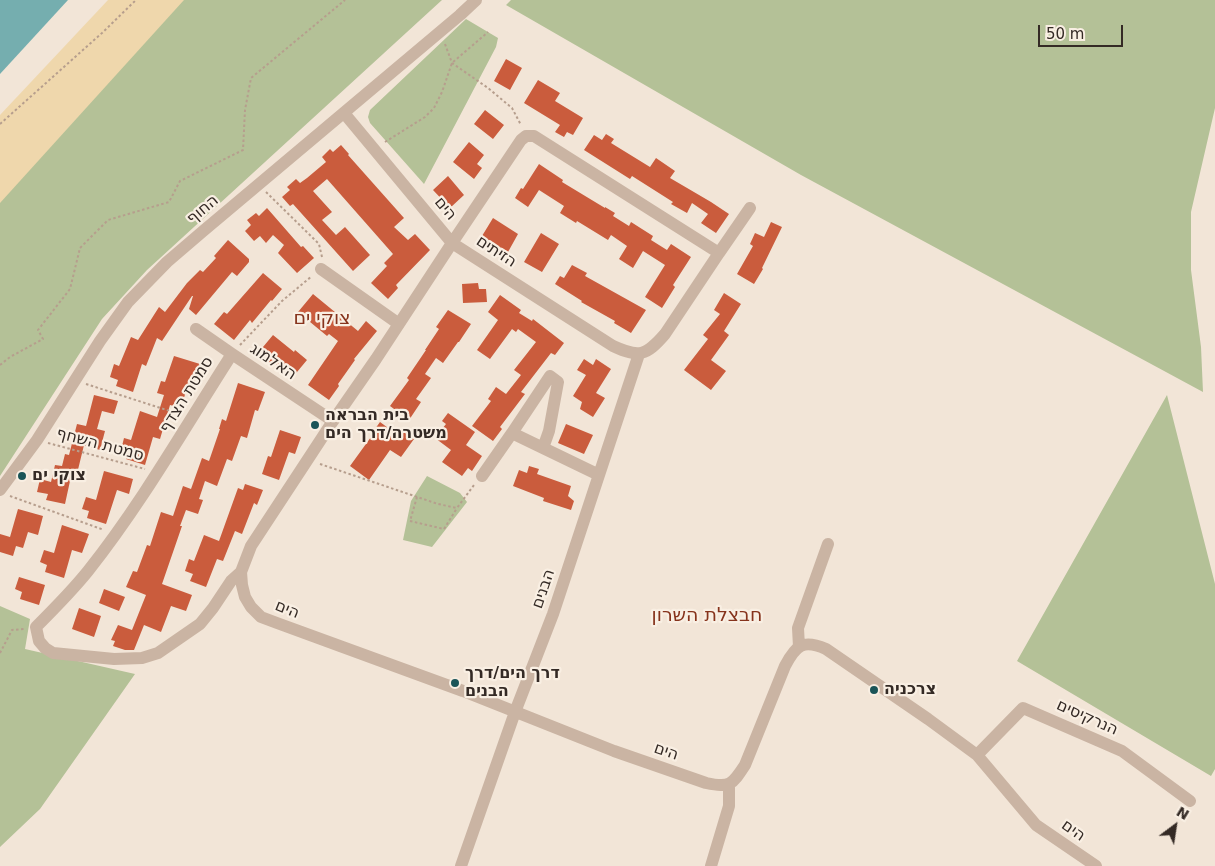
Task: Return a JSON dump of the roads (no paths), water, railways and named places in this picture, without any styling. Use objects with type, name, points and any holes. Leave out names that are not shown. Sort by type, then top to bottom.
[{"type":"street","name":"החוף","points":[[4,493],[74,380],[115,319],[142,286],[167,262],[258,184],[476,0]]},
{"type":"street","name":"הים","points":[[344,113],[452,243],[252,546],[241,572],[245,597],[251,607],[261,616],[304,634],[454,688],[614,751],[706,783],[718,786],[729,785]]},
{"type":"street","name":"הזיתים","points":[[639,354],[626,352],[614,346],[452,243],[522,140],[526,136],[534,136],[719,253]]},
{"type":"street","points":[[639,354],[656,345],[665,334],[750,208]]},
{"type":"street","points":[[321,269],[399,324]]},
{"type":"street","name":"האלמוג","points":[[196,329],[333,421]]},
{"type":"street","name":"סמטת הצדף","points":[[232,354],[116,534],[87,572],[36,627],[39,641],[53,653],[114,660],[142,658],[158,653],[200,624],[231,581],[241,572]]},
{"type":"street","name":"הבנים","points":[[461,866],[515,712],[554,614],[639,354]]},
{"type":"street","points":[[482,476],[550,376],[558,382],[550,431],[542,448]]},
{"type":"street","points":[[512,433],[599,475]]},
{"type":"street","points":[[711,866],[729,806],[729,785],[745,765],[785,666],[790,656],[798,647],[798,628],[828,544]]},
{"type":"street","name":"הים","points":[[798,647],[808,644],[826,649],[913,708],[977,755],[1036,825],[1096,866]]},
{"type":"street","name":"הנרקיסים","points":[[977,755],[1022,708],[1122,751],[1190,800]]},
{"type":"water","points":[[0,0],[68,0],[0,74]]},
{"type":"place","name":"בית הבראה משטרה/דרך הים","points":[[315,425]]},
{"type":"place","name":"צוקי ים","points":[[22,476]]},
{"type":"place","name":"דרך הים/דרך הבנים","points":[[455,683]]},
{"type":"place","name":"צרכניה","points":[[874,690]]},
{"type":"district","name":"צוקי ים","points":[[322,319]]},
{"type":"district","name":"חבצלת השרון","points":[[707,616]]}]
